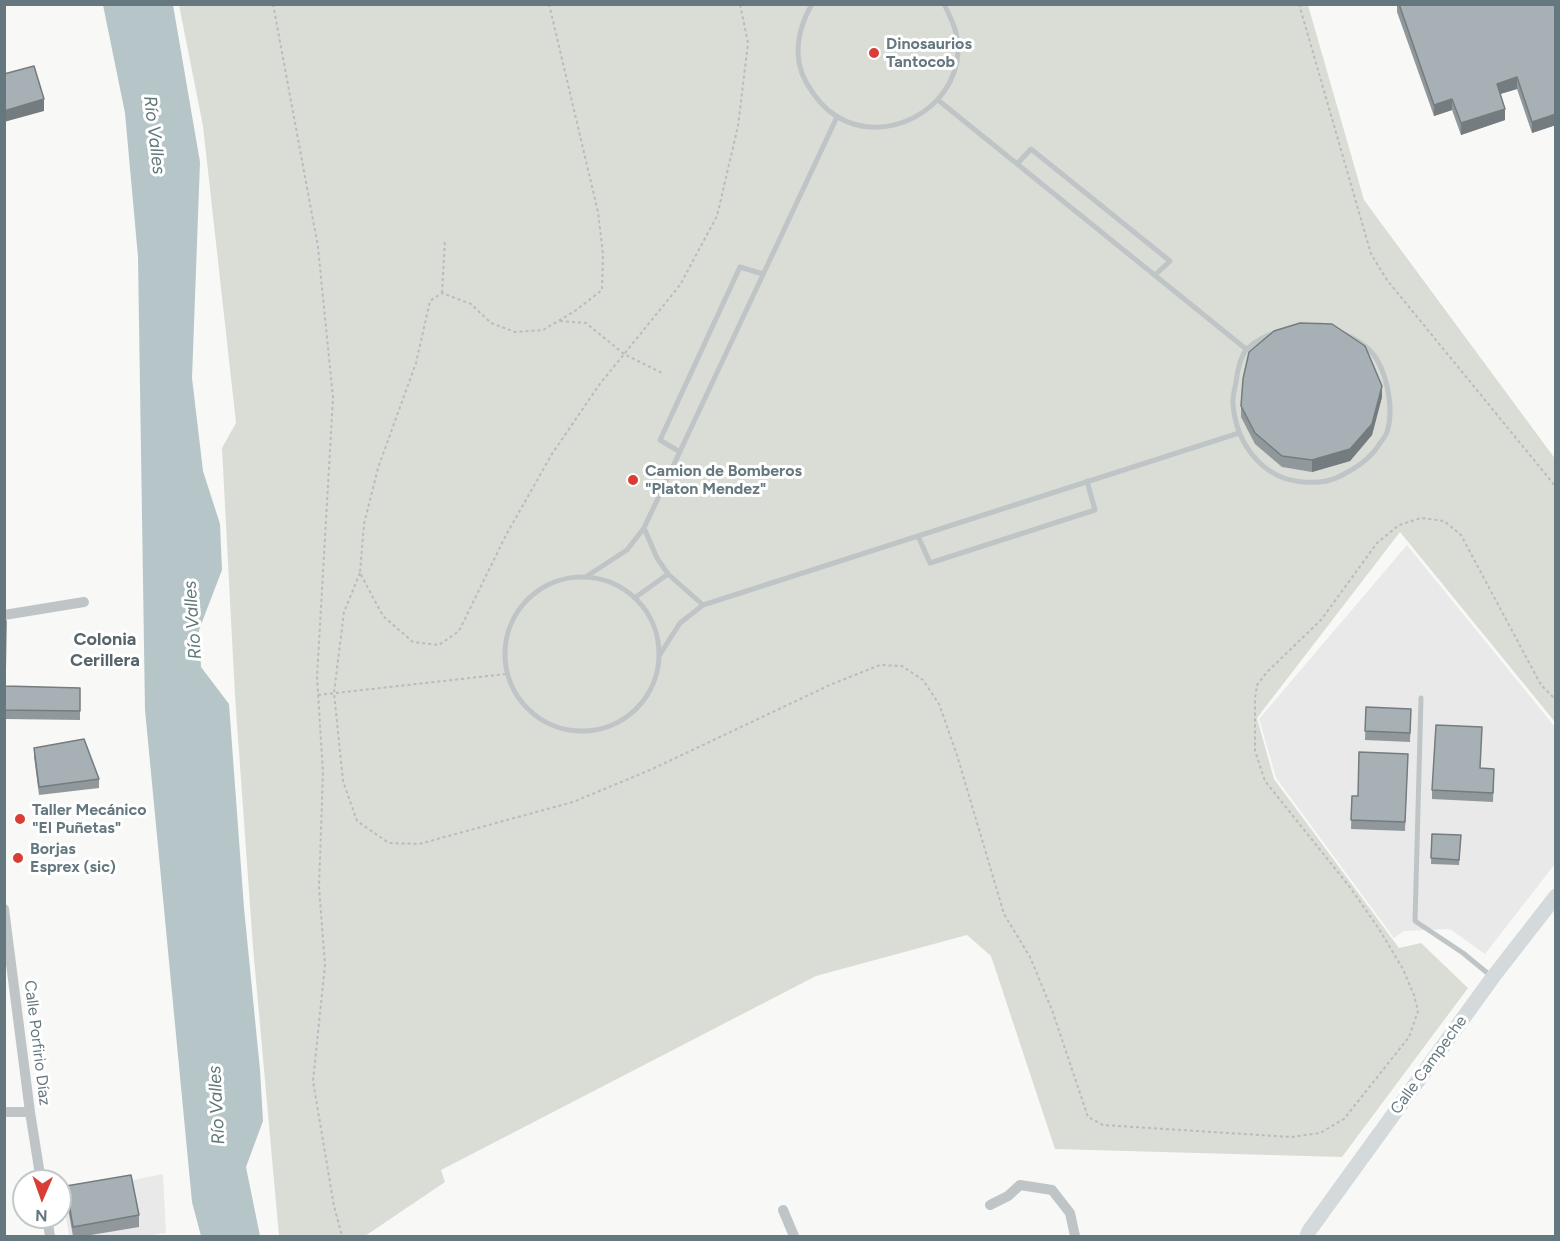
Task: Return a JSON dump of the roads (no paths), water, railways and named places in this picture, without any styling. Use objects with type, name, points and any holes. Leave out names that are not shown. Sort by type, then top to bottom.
[{"type":"street","points":[[4,615],[84,602]]},
{"type":"street","name":"Calle Campeche","points":[[1307,1236],[1493,977],[1556,896]]},
{"type":"street","name":"Calle Porfirio Díaz","points":[[4,909],[39,1169]]},
{"type":"street","points":[[4,1112],[30,1112]]},
{"type":"street","points":[[990,1205],[1008,1196],[1020,1185],[1052,1190],[1070,1213],[1075,1236]]},
{"type":"street","points":[[783,1210],[794,1236]]},
{"type":"lane","points":[[812,4],[803,19],[797,47],[802,74],[815,98],[837,117],[862,126],[890,127],[917,118],[938,100],[952,78],[958,52],[955,26],[944,4]]},
{"type":"lane","points":[[938,100],[1246,349]]},
{"type":"lane","points":[[587,576],[627,550],[644,528],[837,117]]},
{"type":"lane","points":[[1017,164],[1031,149],[1170,261],[1155,275]]},
{"type":"lane","points":[[680,452],[660,440],[735,278],[741,267],[763,274]]},
{"type":"lane","points":[[1321,326],[1347,334],[1367,347],[1380,365],[1388,386],[1387,432],[1375,452],[1357,467],[1334,480],[1291,481],[1269,471],[1250,455],[1239,433],[1233,403],[1237,373],[1246,349],[1270,334],[1293,328],[1321,326]]},
{"type":"lane","points":[[659,656],[680,623],[703,605],[1239,433]]},
{"type":"lane","points":[[918,536],[930,563],[1084,514],[1095,510],[1087,481]]},
{"type":"lane","points":[[644,528],[657,558],[668,574],[703,605]]},
{"type":"lane","points":[[636,597],[668,574]]},
{"type":"lane","points":[[587,576],[613,583],[636,597],[652,619],[660,645],[658,672],[648,697],[629,716],[605,728],[578,732],[554,727],[533,714],[516,696],[506,674],[504,650],[507,634],[522,604],[540,588],[562,579],[587,576]]},
{"type":"lane","points":[[1421,698],[1415,921],[1463,953],[1493,977]]},
{"type":"water","name":"Río Valles","points":[[103,5],[173,5],[200,162],[192,378],[203,471],[220,524],[222,570],[199,630],[201,667],[229,704],[263,1121],[246,1167],[260,1236],[201,1236],[192,1202],[145,710],[138,257],[125,113]]},
{"type":"place","name":"Dinosaurios Tantocob","points":[[874,53]]},
{"type":"place","name":"Camion de Bomberos \"Platon Mendez\"","points":[[633,480]]},
{"type":"place","name":"Taller Mecánico \"El Puñetas\"","points":[[20,819]]},
{"type":"place","name":"Borjas Esprex (sic)","points":[[18,858]]},
{"type":"district","name":"Colonia Cerillera","points":[[105,650]]}]
